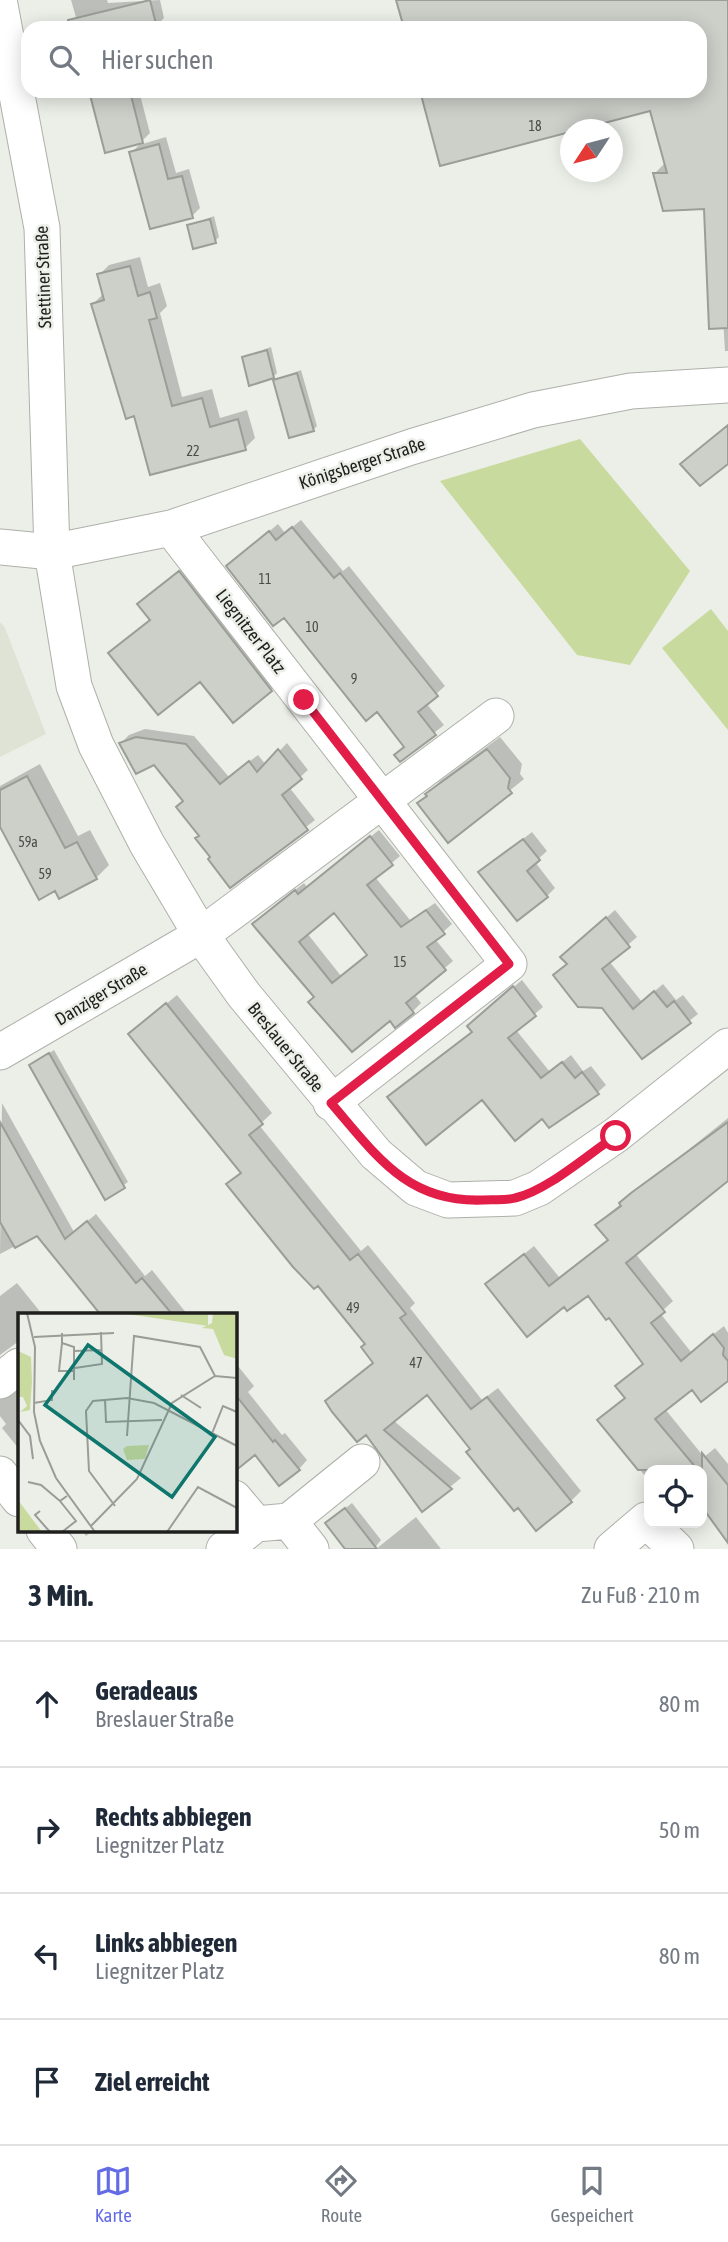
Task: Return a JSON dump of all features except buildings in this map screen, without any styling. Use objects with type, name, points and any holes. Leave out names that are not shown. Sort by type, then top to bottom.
[{"type":"street","name":"Stettiner Straße","points":[[0,5],[4,42],[42,228],[52,552]]},
{"type":"street","name":"Königsberger Straße","points":[[0,547],[52,552],[171,527],[411,447],[533,410],[631,391],[728,385]]},
{"type":"street","name":"Liegnitzer Platz","points":[[171,527],[509,964],[331,1103]]},
{"type":"street","name":"Breslauer Straße","points":[[52,552],[74,686],[96,745],[147,844],[201,935],[244,995],[376,1154],[416,1188],[447,1200],[515,1198],[538,1188],[616,1136],[728,1046]]},
{"type":"street","points":[[201,935],[496,716]]},
{"type":"street","name":"Danziger Straße","points":[[0,1052],[201,935]]},
{"type":"street","points":[[0,1381],[18,1367]]},
{"type":"street","points":[[224,1549],[260,1515],[362,1462]]},
{"type":"street","points":[[0,1474],[18,1498]]},
{"type":"street","points":[[260,1515],[311,1549]]},
{"type":"street","points":[[612,1549],[646,1520],[676,1549]]},
{"type":"street","points":[[46,1532],[59,1549]]},
{"type":"shaded area","points":[[0,622],[5,628],[46,734],[0,757]]},
{"type":"green space","points":[[580,439],[690,571],[630,665],[577,655],[440,481]]},
{"type":"green space","points":[[711,609],[728,631],[728,730],[662,648]]},
{"type":"route","points":[[304,700],[509,964],[331,1103],[376,1154],[416,1188],[447,1200],[515,1198],[538,1188],[616,1136]]}]
